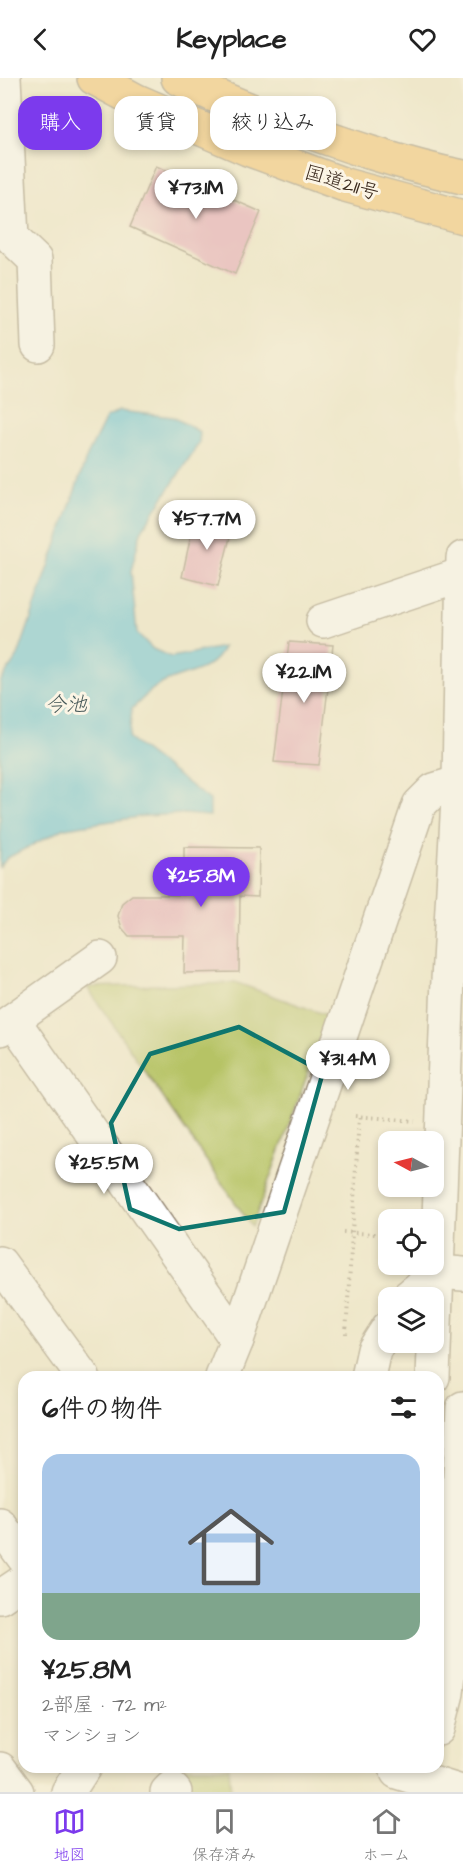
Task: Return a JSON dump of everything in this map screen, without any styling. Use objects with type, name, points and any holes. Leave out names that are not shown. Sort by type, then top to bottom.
[{"type":"highway","name":"国道211号","points":[[94,78],[137,101],[248,149],[345,185],[463,217]]},
{"type":"highway","name":"国道211号","points":[[178,78],[244,107],[343,145],[463,177]]},
{"type":"street","points":[[4,78],[6,241],[35,261],[38,345]]},
{"type":"street","points":[[434,1371],[450,1273],[461,781],[463,558]]},
{"type":"street","points":[[323,621],[463,574]]},
{"type":"street","points":[[224,1371],[237,1340],[419,805],[434,790],[461,781]]},
{"type":"street","points":[[100,958],[6,1025],[237,1340]]},
{"type":"street","points":[[0,1263],[79,1371]]},
{"type":"street","points":[[426,1287],[450,1273]]},
{"type":"street","points":[[370,1371],[378,1345]]},
{"type":"street","points":[[444,1705],[451,1644],[463,1408]]},
{"type":"street","points":[[0,1525],[18,1550]]},
{"type":"street","points":[[0,1597],[18,1585]]},
{"type":"street","points":[[0,1769],[17,1792]]},
{"type":"street","points":[[68,1792],[80,1773]]},
{"type":"street","points":[[410,1778],[461,1792]]},
{"type":"street","points":[[167,1792],[171,1788],[175,1792]]},
{"type":"path","points":[[346,1334],[357,1117],[422,1121]]},
{"type":"path","points":[[342,1232],[378,1234]]},
{"type":"highlighted area","points":[[239,1027],[323,1072],[284,1212],[179,1229],[130,1209],[111,1123],[150,1054]]},
{"type":"green space","points":[[237,983],[329,1016],[252,1227],[87,987]]},
{"type":"green space","points":[[176,1773],[229,1773],[231,1792],[192,1792]]},
{"type":"water","name":"今池","points":[[120,411],[173,417],[200,432],[199,443],[141,532],[131,571],[137,633],[153,649],[171,657],[223,647],[213,662],[205,667],[169,680],[146,695],[132,709],[129,739],[210,800],[210,816],[183,814],[145,816],[65,828],[7,858],[0,867],[0,682],[18,656],[87,456],[106,418]]},
{"type":"building","points":[[156,166],[261,212],[235,274],[130,227]]},
{"type":"building","points":[[195,516],[233,525],[218,586],[182,577]]},
{"type":"building","points":[[289,642],[333,645],[319,765],[274,762]]},
{"type":"building","points":[[184,847],[259,848],[258,897],[240,896],[239,972],[184,973],[185,936],[129,936],[122,928],[118,916],[122,903],[132,895],[184,895]]}]
